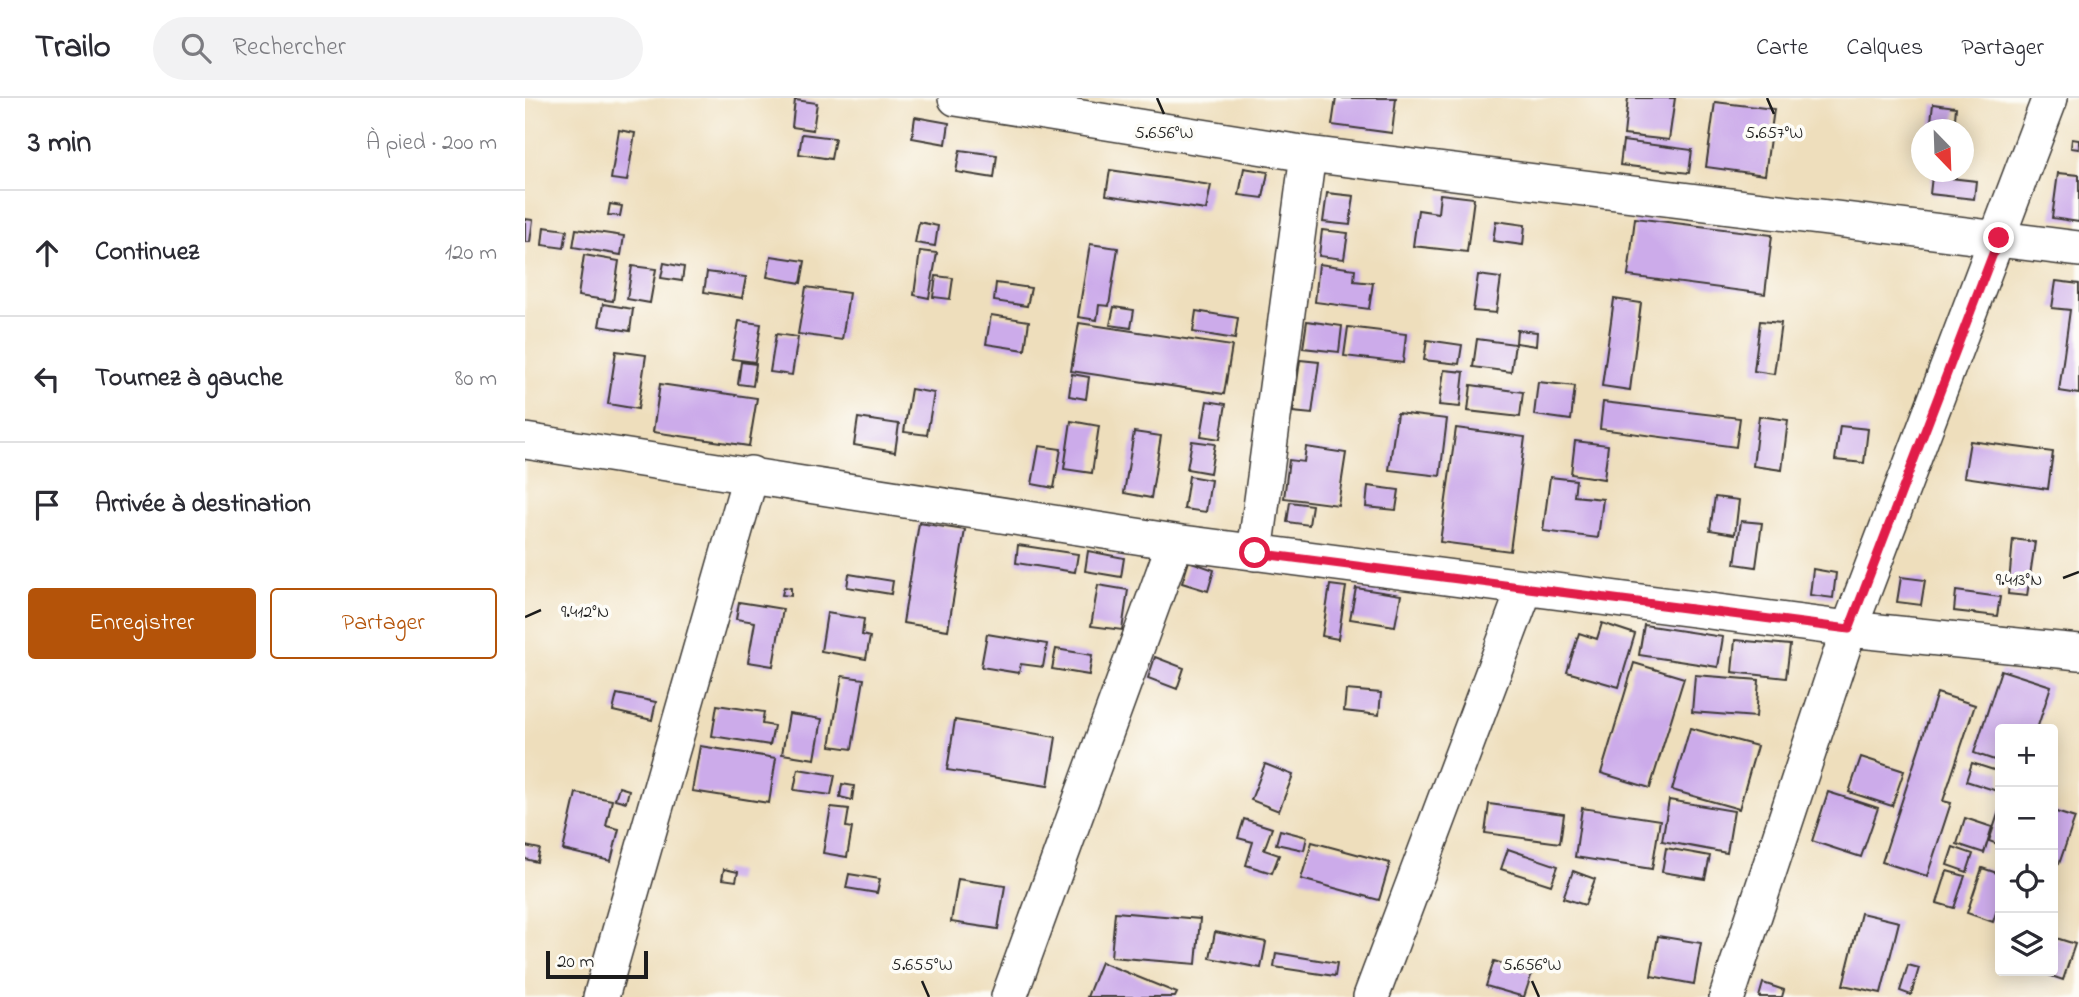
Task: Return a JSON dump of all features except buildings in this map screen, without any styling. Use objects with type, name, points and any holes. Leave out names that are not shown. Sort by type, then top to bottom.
[{"type":"street","points":[[956,98],[1308,154],[2079,249]]},
{"type":"street","points":[[1727,997],[1849,629],[2050,98]]},
{"type":"street","points":[[1255,553],[1308,154]]},
{"type":"street","points":[[525,441],[1255,553],[1849,629],[2079,652]]},
{"type":"street","points":[[601,997],[751,474]]},
{"type":"street","points":[[1009,997],[1175,542]]},
{"type":"street","points":[[1371,997],[1525,588]]},
{"type":"route","points":[[1255,553],[1849,629],[1999,238]]}]
